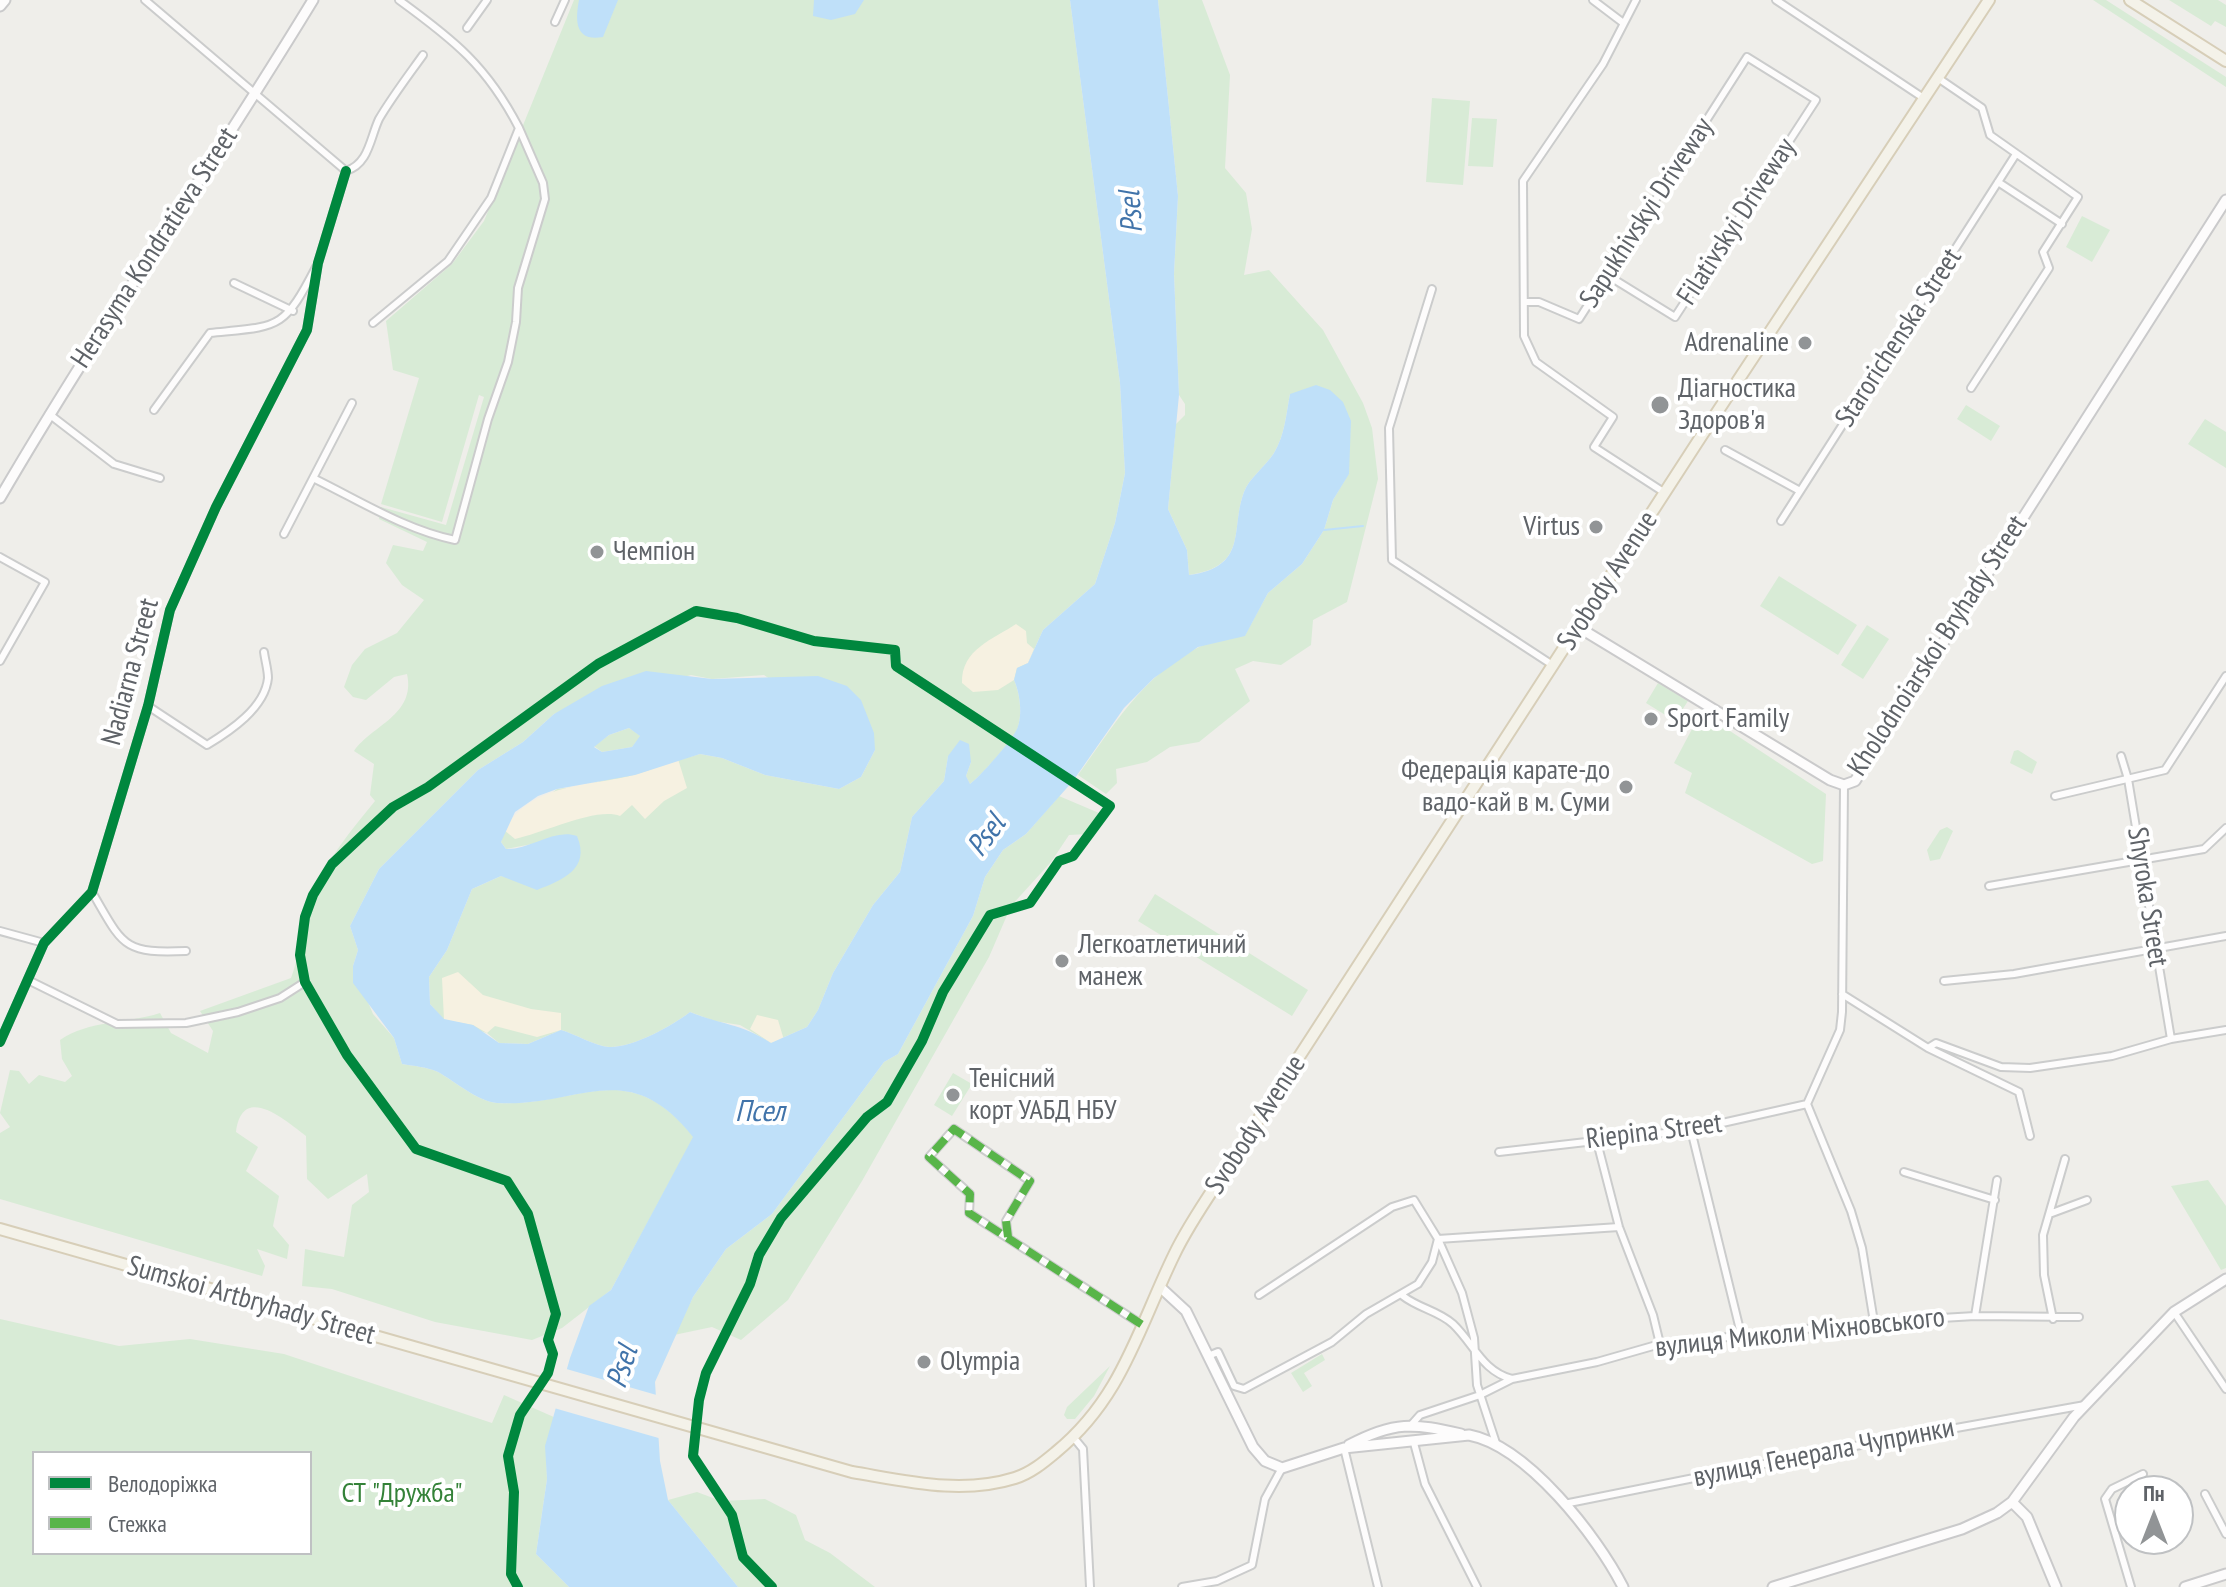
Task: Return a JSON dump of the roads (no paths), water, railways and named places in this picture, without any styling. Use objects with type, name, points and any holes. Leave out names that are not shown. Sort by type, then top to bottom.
[{"type":"main road","name":"Svobody Avenue","points":[[705,1432],[852,1472],[940,1486],[988,1484],[1015,1478],[1043,1463],[1074,1438],[1110,1394],[1180,1243],[1238,1151],[1989,0]]},
{"type":"main road","points":[[2130,0],[2226,61]]},
{"type":"main road","name":"Sumskoi Artbryhady Street","points":[[0,1229],[705,1432]]},
{"type":"street","points":[[0,6],[5,0]]},
{"type":"street","points":[[145,0],[346,171],[355,168],[371,146],[378,122],[423,55]]},
{"type":"street","name":"Herasyma Kondratieva Street","points":[[0,498],[49,414],[313,0]]},
{"type":"street","points":[[315,479],[378,511],[436,536],[455,540],[488,419],[508,362],[516,322],[518,288],[545,199],[543,183],[498,87],[458,44],[399,0]]},
{"type":"street","points":[[467,28],[487,0]]},
{"type":"street","points":[[555,22],[565,0]]},
{"type":"street","points":[[1593,0],[1622,22]]},
{"type":"street","points":[[1524,302],[1523,181],[1603,64],[1636,0]]},
{"type":"street","points":[[1776,0],[1925,99]]},
{"type":"street","name":"Sapukhivskyi Driveway","points":[[1524,302],[1539,302],[1579,319],[1747,57],[1816,100]]},
{"type":"street","points":[[1938,78],[1982,108],[1990,135],[2078,197],[2043,252],[2049,268],[1971,388]]},
{"type":"street","name":"Filativskyi Driveway","points":[[1607,275],[1675,317],[1816,100]]},
{"type":"street","points":[[373,323],[448,261],[491,198],[519,128]]},
{"type":"street","name":"Starorichenska Street","points":[[1781,521],[2016,154]]},
{"type":"street","name":"Nadiarna Street","points":[[0,1042],[44,943],[92,892],[148,706],[170,610],[216,507],[307,330],[318,263],[346,171]]},
{"type":"street","points":[[1998,182],[2062,224]]},
{"type":"street","name":"Kholodnoiarskoi Bryhady Street","points":[[1807,1104],[1840,1030],[1844,785],[1861,775],[2226,200]]},
{"type":"street","name":"Nadiarna Street","points":[[293,311],[318,263]]},
{"type":"street","points":[[234,283],[293,311]]},
{"type":"street","points":[[1432,289],[1389,428],[1392,560],[1554,666]]},
{"type":"street","name":"Svobody Avenue","points":[[1524,302],[1524,336],[1536,362],[1613,417],[1594,447],[1665,493]]},
{"type":"street","points":[[154,410],[210,333],[265,328],[293,311]]},
{"type":"street","points":[[284,534],[352,403]]},
{"type":"street","points":[[49,414],[114,464],[160,478]]},
{"type":"street","points":[[1725,450],[1800,491]]},
{"type":"street","points":[[0,557],[45,582],[0,661]]},
{"type":"street","points":[[1578,627],[1830,780],[1844,785]]},
{"type":"street","points":[[148,706],[207,745],[236,728],[259,699],[268,680],[264,652]]},
{"type":"street","points":[[2055,796],[2165,770],[2226,676]]},
{"type":"street","name":"Shyroka Street","points":[[2121,756],[2128,779],[2171,1039]]},
{"type":"street","points":[[1989,886],[2204,849],[2226,828]]},
{"type":"street","points":[[92,892],[117,934],[131,947],[146,953],[186,951]]},
{"type":"street","points":[[0,931],[44,943]]},
{"type":"street","points":[[1944,981],[2014,974],[2226,936]]},
{"type":"street","points":[[28,980],[117,1024],[186,1023],[238,1012],[280,998],[305,982]]},
{"type":"street","points":[[1842,994],[1928,1048],[2019,1092],[2030,1136]]},
{"type":"street","points":[[1928,1048],[1936,1043],[2001,1067],[2030,1068],[2112,1056],[2171,1039],[2226,1030]]},
{"type":"street","points":[[1807,1104],[1851,1211],[1862,1248],[1874,1322]]},
{"type":"street","name":"Riepina Street","points":[[1499,1152],[1596,1138],[1691,1130],[1807,1104]]},
{"type":"street","points":[[1008,1237],[1006,1221],[1030,1181],[954,1129],[929,1157],[970,1194],[969,1213],[1144,1326]]},
{"type":"street","points":[[1691,1130],[1741,1334]]},
{"type":"street","points":[[1596,1138],[1619,1227],[1653,1315],[1660,1344]]},
{"type":"street","points":[[2053,1319],[2044,1275],[2043,1235],[2052,1213],[2065,1159]]},
{"type":"street","points":[[1904,1172],[1995,1200]]},
{"type":"street","points":[[1975,1316],[1997,1180]]},
{"type":"street","points":[[1259,1295],[1392,1207],[1414,1200],[1438,1239],[1462,1293],[1480,1395],[1496,1443]]},
{"type":"street","points":[[2052,1213],[2087,1200]]},
{"type":"street","points":[[1438,1239],[1619,1227]]},
{"type":"street","points":[[1208,1356],[1218,1352],[1234,1386],[1244,1389],[1332,1342],[1366,1314],[1403,1296],[1427,1273],[1438,1239]]},
{"type":"street","points":[[1773,1587],[1978,1523],[2012,1502],[2058,1435],[2174,1312],[2226,1279]]},
{"type":"street","points":[[1160,1287],[1182,1305],[1253,1447],[1265,1461],[1282,1468],[1344,1448],[1378,1430],[1412,1424],[1496,1443],[1519,1460],[1564,1504],[1606,1553],[1623,1587]]},
{"type":"street","points":[[1403,1296],[1417,1307],[1443,1317],[1498,1375],[1512,1379]]},
{"type":"street","points":[[2174,1312],[2226,1389]]},
{"type":"street","name":"вулиця Миколи Міхновського","points":[[1412,1424],[1420,1415],[1480,1395],[1512,1379],[1660,1344],[1874,1322],[1975,1316],[2079,1317]]},
{"type":"street","name":"вулиця Генерала Чупринки","points":[[1564,1504],[1844,1448],[2085,1405]]},
{"type":"street","points":[[1344,1448],[1469,1435]]},
{"type":"street","points":[[1074,1438],[1083,1449],[1090,1587]]},
{"type":"street","points":[[1414,1443],[1425,1484],[1477,1587]]},
{"type":"street","points":[[1344,1448],[1378,1587]]},
{"type":"street","points":[[1182,1587],[1217,1581],[1247,1569],[1255,1560],[1265,1499],[1282,1468]]},
{"type":"street","points":[[2131,1587],[2105,1499],[2112,1489],[2143,1474]]},
{"type":"street","points":[[2205,1494],[2226,1534]]},
{"type":"street","points":[[2012,1502],[2027,1517],[2055,1587]]},
{"type":"street","points":[[2185,1587],[2226,1574]]},
{"type":"street","points":[[1217,1581],[1225,1587]]},
{"type":"water","points":[[579,0],[618,0],[603,37],[594,38],[582,33],[577,22]]},
{"type":"water","points":[[814,0],[864,0],[855,14],[831,20],[813,16]]},
{"type":"water","name":"Псел","points":[[1070,0],[1158,0],[1178,196],[1174,274],[1179,395],[1168,509],[1187,550],[1189,575],[1208,571],[1229,555],[1244,492],[1278,446],[1290,394],[1316,385],[1330,390],[1343,402],[1351,421],[1349,474],[1333,500],[1324,530],[1302,564],[1268,593],[1245,636],[1198,647],[1154,678],[1124,708],[1073,781],[1026,834],[1003,850],[985,877],[973,916],[898,1054],[884,1062],[772,1214],[726,1249],[693,1297],[655,1382],[660,1461],[668,1500],[738,1587],[569,1587],[536,1554],[547,1479],[545,1446],[570,1358],[589,1306],[611,1290],[693,1137],[669,1112],[646,1097],[624,1091],[497,1103],[475,1095],[438,1072],[402,1064],[394,1038],[353,983],[353,966],[358,950],[350,926],[379,869],[478,770],[523,742],[554,714],[602,686],[646,671],[712,679],[818,676],[847,686],[861,700],[874,733],[875,750],[861,777],[839,789],[765,775],[722,758],[700,754],[635,775],[557,789],[538,796],[515,812],[501,842],[506,849],[560,835],[577,836],[580,857],[577,865],[556,882],[537,890],[501,876],[472,889],[447,950],[429,977],[430,1004],[444,1019],[473,1025],[499,1043],[528,1044],[561,1030],[598,1044],[618,1046],[651,1035],[690,1012],[740,1028],[771,1043],[807,1027],[818,1010],[833,973],[873,905],[900,872],[912,817],[944,781],[948,756],[960,740],[969,744],[971,762],[966,776],[970,784],[995,758],[1019,724],[1020,704],[1014,680],[1017,668],[1028,663],[1043,630],[1095,584],[1115,523],[1125,473],[1120,383]],"holes":[[[629,728],[640,736],[632,747],[602,752],[594,747],[609,735]]]},
{"type":"waterway","points":[[1324,530],[1363,526]]},
{"type":"place","name":"Adrenaline","points":[[1805,343]]},
{"type":"place","name":"Діагностика Здоров'я","points":[[1660,405]]},
{"type":"place","name":"Virtus","points":[[1596,527]]},
{"type":"place","name":"Чемпіон","points":[[597,552]]},
{"type":"place","name":"Sport Family","points":[[1651,719]]},
{"type":"place","name":"Федерація карате-до вадо-кай в м. Суми","points":[[1626,787]]},
{"type":"place","name":"Легкоатлетичний манеж","points":[[1062,961]]},
{"type":"place","name":"Тенісний корт УАБД НБУ","points":[[953,1095]]},
{"type":"place","name":"Olympia","points":[[924,1362]]},
{"type":"water label","name":"Psel","points":[[1132,212]]},
{"type":"water label","name":"Psel","points":[[987,836]]},
{"type":"water label","name":"Psel","points":[[623,1367]]},
{"type":"park label","name":"СТ \"Дружба\"","points":[[402,1494]]}]
